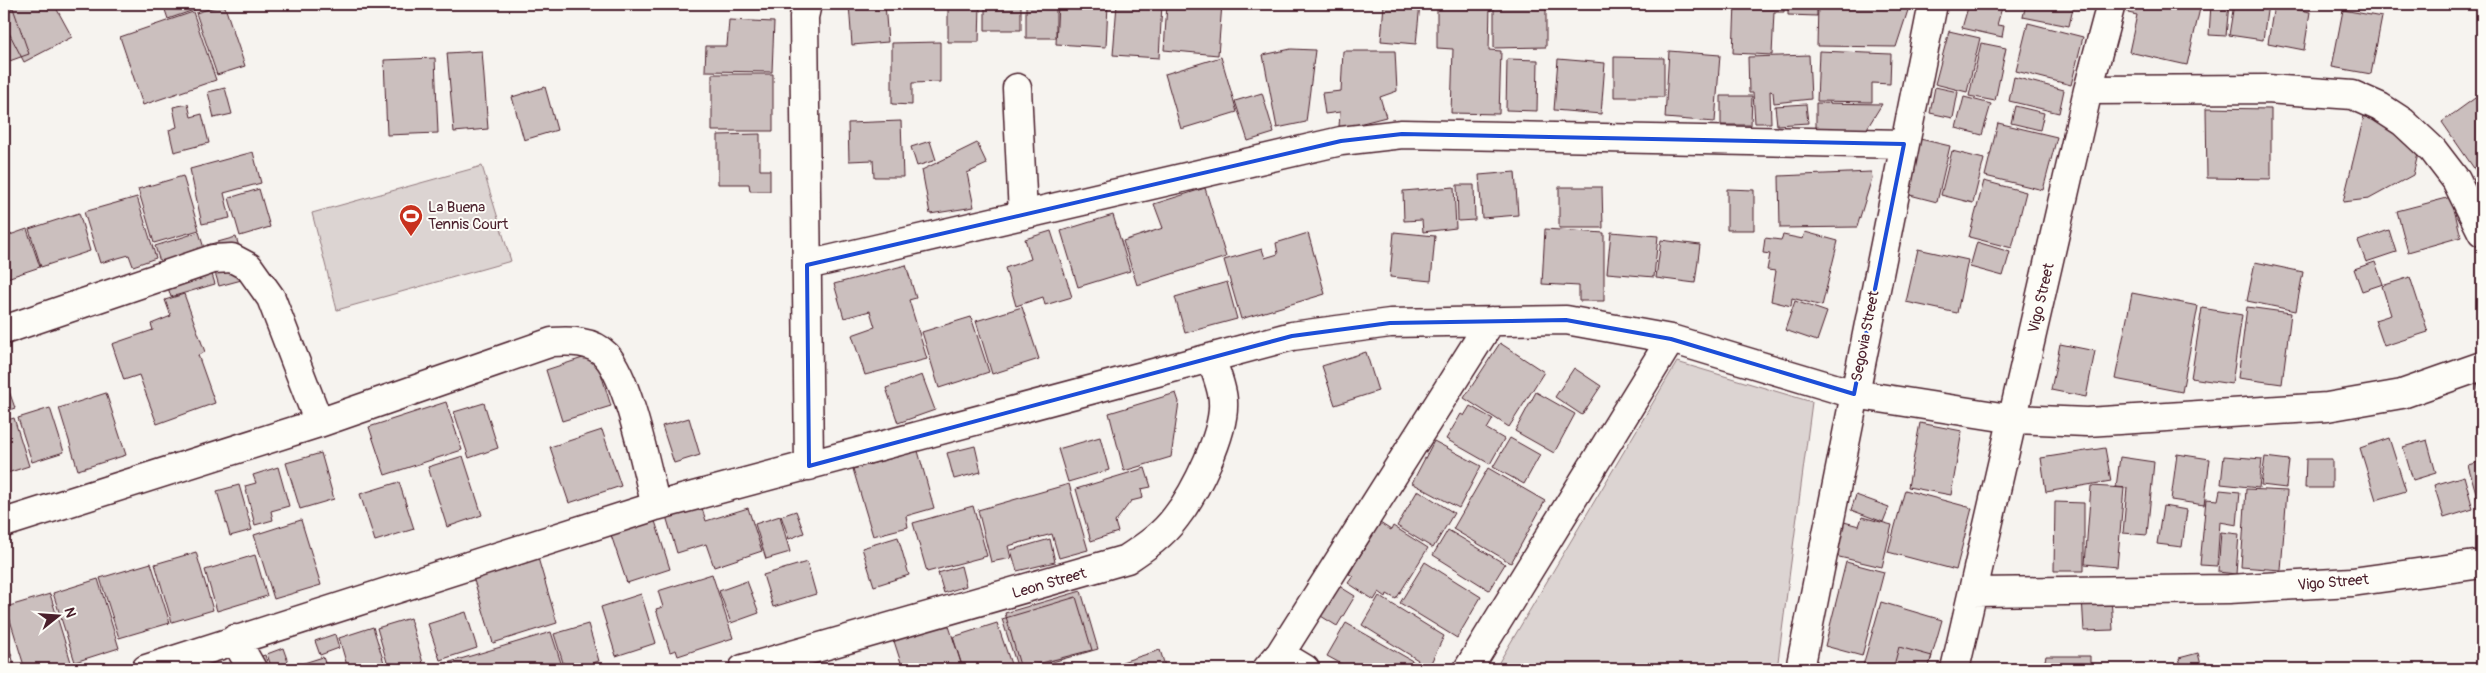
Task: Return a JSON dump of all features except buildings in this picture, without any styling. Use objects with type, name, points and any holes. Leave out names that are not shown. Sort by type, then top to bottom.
[{"type":"street","points":[[807,4],[804,27],[810,466]]},
{"type":"street","name":"Segovia Street","points":[[1800,669],[1933,4]]},
{"type":"street","name":"Vigo Street","points":[[1955,669],[2014,419],[2088,90],[2111,4]]},
{"type":"street","points":[[1017,88],[1023,216]]},
{"type":"street","points":[[2088,90],[2266,89],[2353,95],[2380,107],[2403,122],[2433,150],[2456,180],[2482,232]]},
{"type":"street","points":[[807,265],[1341,141],[1402,134],[1904,144]]},
{"type":"street","points":[[4,330],[213,259],[232,258],[249,267],[270,298],[319,423]]},
{"type":"street","points":[[146,669],[656,506],[1292,336],[1381,324],[1566,320],[1671,339],[1854,394],[2014,419],[2087,422],[2327,407],[2402,394],[2482,366]]},
{"type":"street","points":[[1305,669],[1273,662],[1491,321]]},
{"type":"street","points":[[1468,669],[1671,339]]},
{"type":"street","points":[[4,523],[319,423],[552,342],[577,340],[605,353],[621,379],[656,506]]},
{"type":"street","name":"Leon Street","points":[[743,669],[1127,559],[1156,539],[1177,517],[1203,471],[1216,440],[1223,402],[1211,358]]},
{"type":"street","name":"Vigo Street","points":[[1973,592],[2239,589],[2352,582],[2482,564]]},
{"type":"street","points":[[235,639],[252,669]]},
{"type":"highlighted area","points":[[1402,134],[1904,144],[1854,394],[1671,339],[1566,320],[1390,323],[1292,336],[809,466],[807,265],[1341,141]]},
{"type":"shaded area","name":"La Buena Tennis Court","points":[[482,166],[511,261],[337,310],[312,213]]},
{"type":"shaded area","points":[[1677,362],[1812,402],[1777,669],[1495,669]]},
{"type":"place","name":"La Buena Tennis Court","points":[[411,237]]}]
